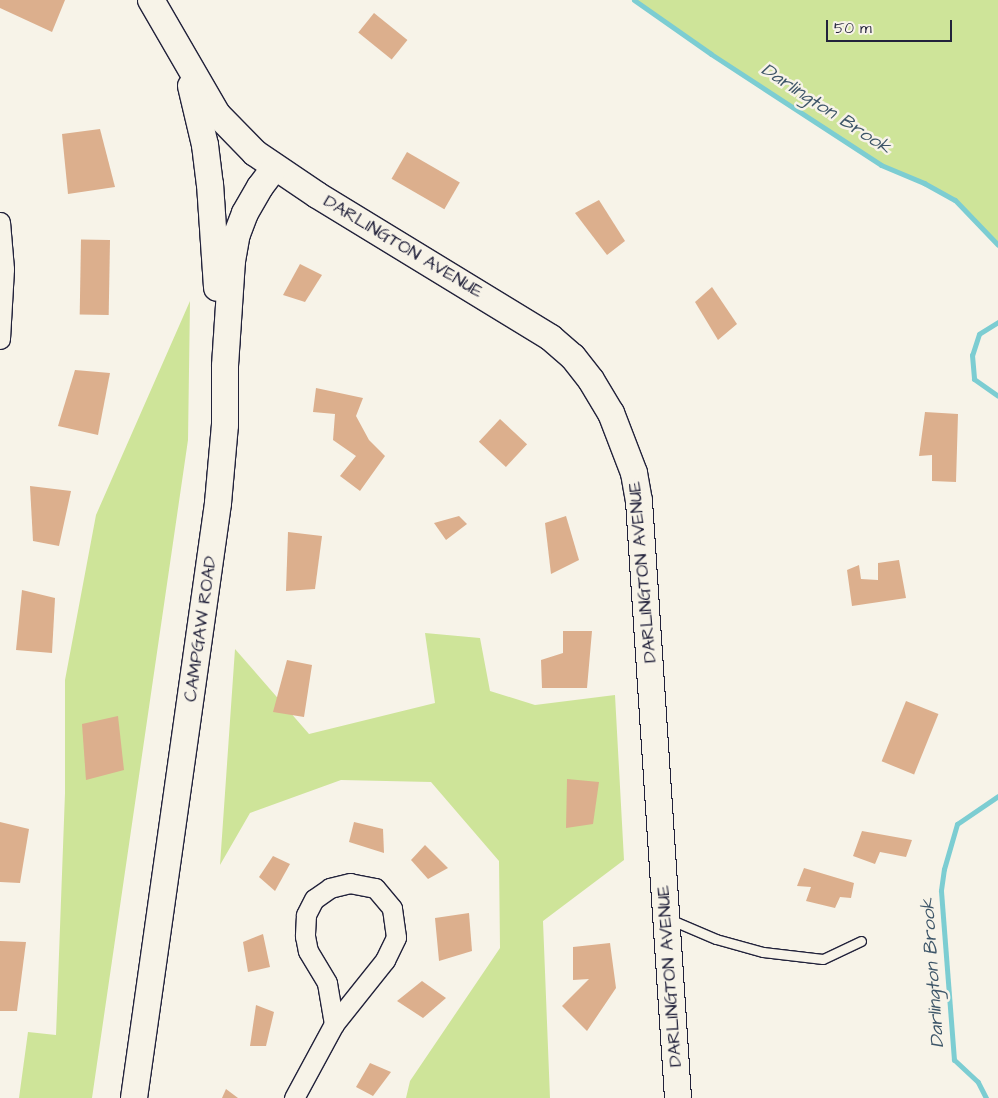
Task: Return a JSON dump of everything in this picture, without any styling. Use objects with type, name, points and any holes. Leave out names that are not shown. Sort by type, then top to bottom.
[{"type":"main road","name":"DARLINGTON AVENUE","points":[[151,0],[217,114],[249,148],[275,167],[552,338],[572,357],[591,380],[611,413],[632,465],[639,501],[678,1098]]},
{"type":"main road","points":[[182,54],[208,164],[225,366]]},
{"type":"main road","name":"CAMPGAW ROAD","points":[[134,1098],[218,503],[225,425],[225,366],[232,261],[237,234],[245,213],[260,186],[275,167]]},
{"type":"street","points":[[0,222],[4,269],[0,338]]},
{"type":"street","points":[[294,1098],[334,1024],[385,960],[396,937],[392,908],[375,888],[350,883],[330,888],[314,899],[306,915],[305,936],[308,951],[327,983],[334,1024]]},
{"type":"lane","points":[[667,918],[716,939],[763,952],[824,959],[861,941]]},
{"type":"green space","points":[[634,0],[998,0],[998,245],[955,200],[924,183],[881,165],[711,54]]},
{"type":"green space","points":[[190,301],[188,440],[92,1098],[19,1098],[28,1032],[56,1035],[65,793],[65,680],[96,515]]},
{"type":"green space","points":[[425,633],[480,638],[490,691],[535,705],[615,695],[624,860],[543,921],[550,1098],[406,1098],[410,1081],[500,948],[499,861],[431,782],[341,780],[250,813],[220,865],[235,649],[309,734],[435,703]]},
{"type":"building","points":[[0,0],[65,0],[52,32],[0,8]]},
{"type":"building","points":[[374,13],[407,40],[392,59],[358,32]]},
{"type":"building","points":[[100,129],[115,187],[68,194],[62,134]]},
{"type":"building","points":[[407,152],[460,182],[444,209],[392,179]]},
{"type":"building","points":[[599,200],[625,241],[607,255],[575,213]]},
{"type":"building","points":[[81,239],[110,240],[109,315],[80,314]]},
{"type":"building","points":[[300,264],[322,275],[305,302],[283,295]]},
{"type":"building","points":[[712,287],[737,324],[718,340],[695,302]]},
{"type":"building","points":[[75,370],[110,373],[98,435],[58,426]]},
{"type":"building","points":[[316,388],[363,398],[356,416],[369,440],[385,456],[360,491],[340,476],[356,456],[333,440],[335,414],[313,412]]},
{"type":"building","points":[[925,412],[958,414],[956,482],[932,481],[932,455],[919,456]]},
{"type":"building","points":[[500,419],[527,444],[506,467],[479,442]]},
{"type":"building","points":[[30,486],[71,491],[59,546],[33,541]]},
{"type":"building","points":[[459,516],[467,524],[446,540],[434,523]]},
{"type":"building","points":[[566,516],[579,560],[551,574],[545,523]]},
{"type":"building","points":[[288,532],[322,536],[315,589],[286,591]]},
{"type":"building","points":[[899,560],[906,598],[852,606],[847,570],[859,565],[861,579],[878,580],[878,563]]},
{"type":"building","points":[[22,590],[55,598],[52,653],[16,650]]},
{"type":"building","points":[[563,631],[592,631],[587,688],[542,688],[541,660],[563,653]]},
{"type":"building","points":[[287,660],[312,665],[304,717],[273,712]]},
{"type":"building","points":[[906,701],[938,714],[914,774],[882,761]]},
{"type":"building","points":[[118,716],[124,770],[86,780],[82,724]]},
{"type":"building","points":[[567,779],[599,782],[593,824],[566,828]]},
{"type":"building","points":[[0,822],[29,829],[20,883],[0,882]]},
{"type":"building","points":[[354,822],[383,829],[384,853],[349,842]]},
{"type":"building","points":[[862,831],[912,840],[906,857],[880,852],[875,864],[853,856]]},
{"type":"building","points":[[425,845],[448,868],[428,879],[411,860]]},
{"type":"building","points":[[273,856],[290,864],[275,891],[259,877]]},
{"type":"building","points":[[804,868],[854,883],[851,898],[840,897],[835,908],[806,901],[811,887],[797,886]]},
{"type":"building","points":[[469,913],[472,951],[439,961],[435,918]]},
{"type":"building","points":[[263,934],[270,967],[248,972],[243,942]]},
{"type":"building","points":[[0,941],[26,942],[17,1011],[0,1011]]},
{"type":"building","points":[[610,943],[616,988],[587,1031],[562,1006],[589,979],[573,980],[573,947]]},
{"type":"building","points":[[422,981],[446,998],[423,1018],[397,1001]]},
{"type":"building","points":[[256,1005],[274,1012],[266,1046],[250,1046]]},
{"type":"building","points":[[370,1063],[391,1072],[373,1096],[356,1087]]},
{"type":"building","points":[[226,1089],[238,1098],[222,1098]]},
{"type":"waterway","name":"Darlington Brook","points":[[634,0],[711,54],[881,165],[924,183],[955,200],[998,245]]},
{"type":"waterway","name":"Darlington Brook","points":[[998,322],[979,334],[972,355],[974,379],[998,396]]},
{"type":"waterway","name":"Darlington Brook","points":[[986,1098],[978,1082],[954,1060],[941,890],[944,869],[957,824],[998,796]]}]
